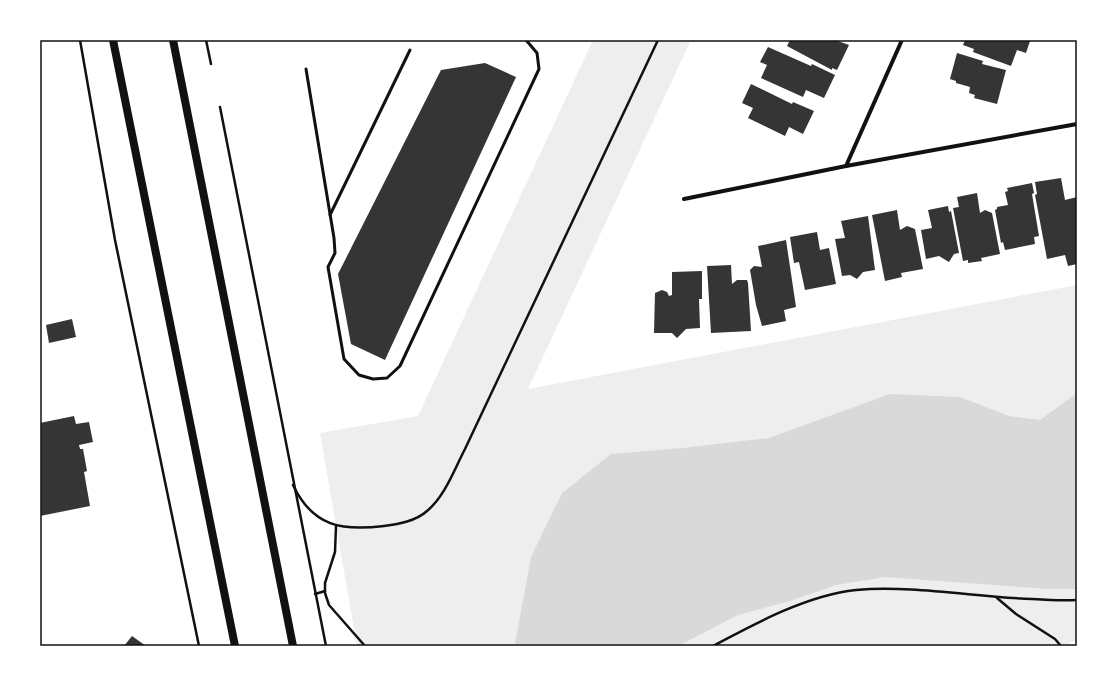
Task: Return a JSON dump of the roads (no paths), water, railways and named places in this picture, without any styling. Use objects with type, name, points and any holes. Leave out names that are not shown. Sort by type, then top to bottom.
[{"type":"main road","points":[[113,40],[234,646]]},
{"type":"main road","points":[[173,40],[293,646]]},
{"type":"street","points":[[846,166],[902,40]]},
{"type":"street","points":[[684,199],[846,166],[1077,124]]},
{"type":"lane","points":[[306,69],[335,253],[328,267],[344,359],[359,375],[372,379],[387,378],[400,366],[539,69],[537,53],[526,40]]},
{"type":"lane","points":[[330,215],[410,50]]}]
